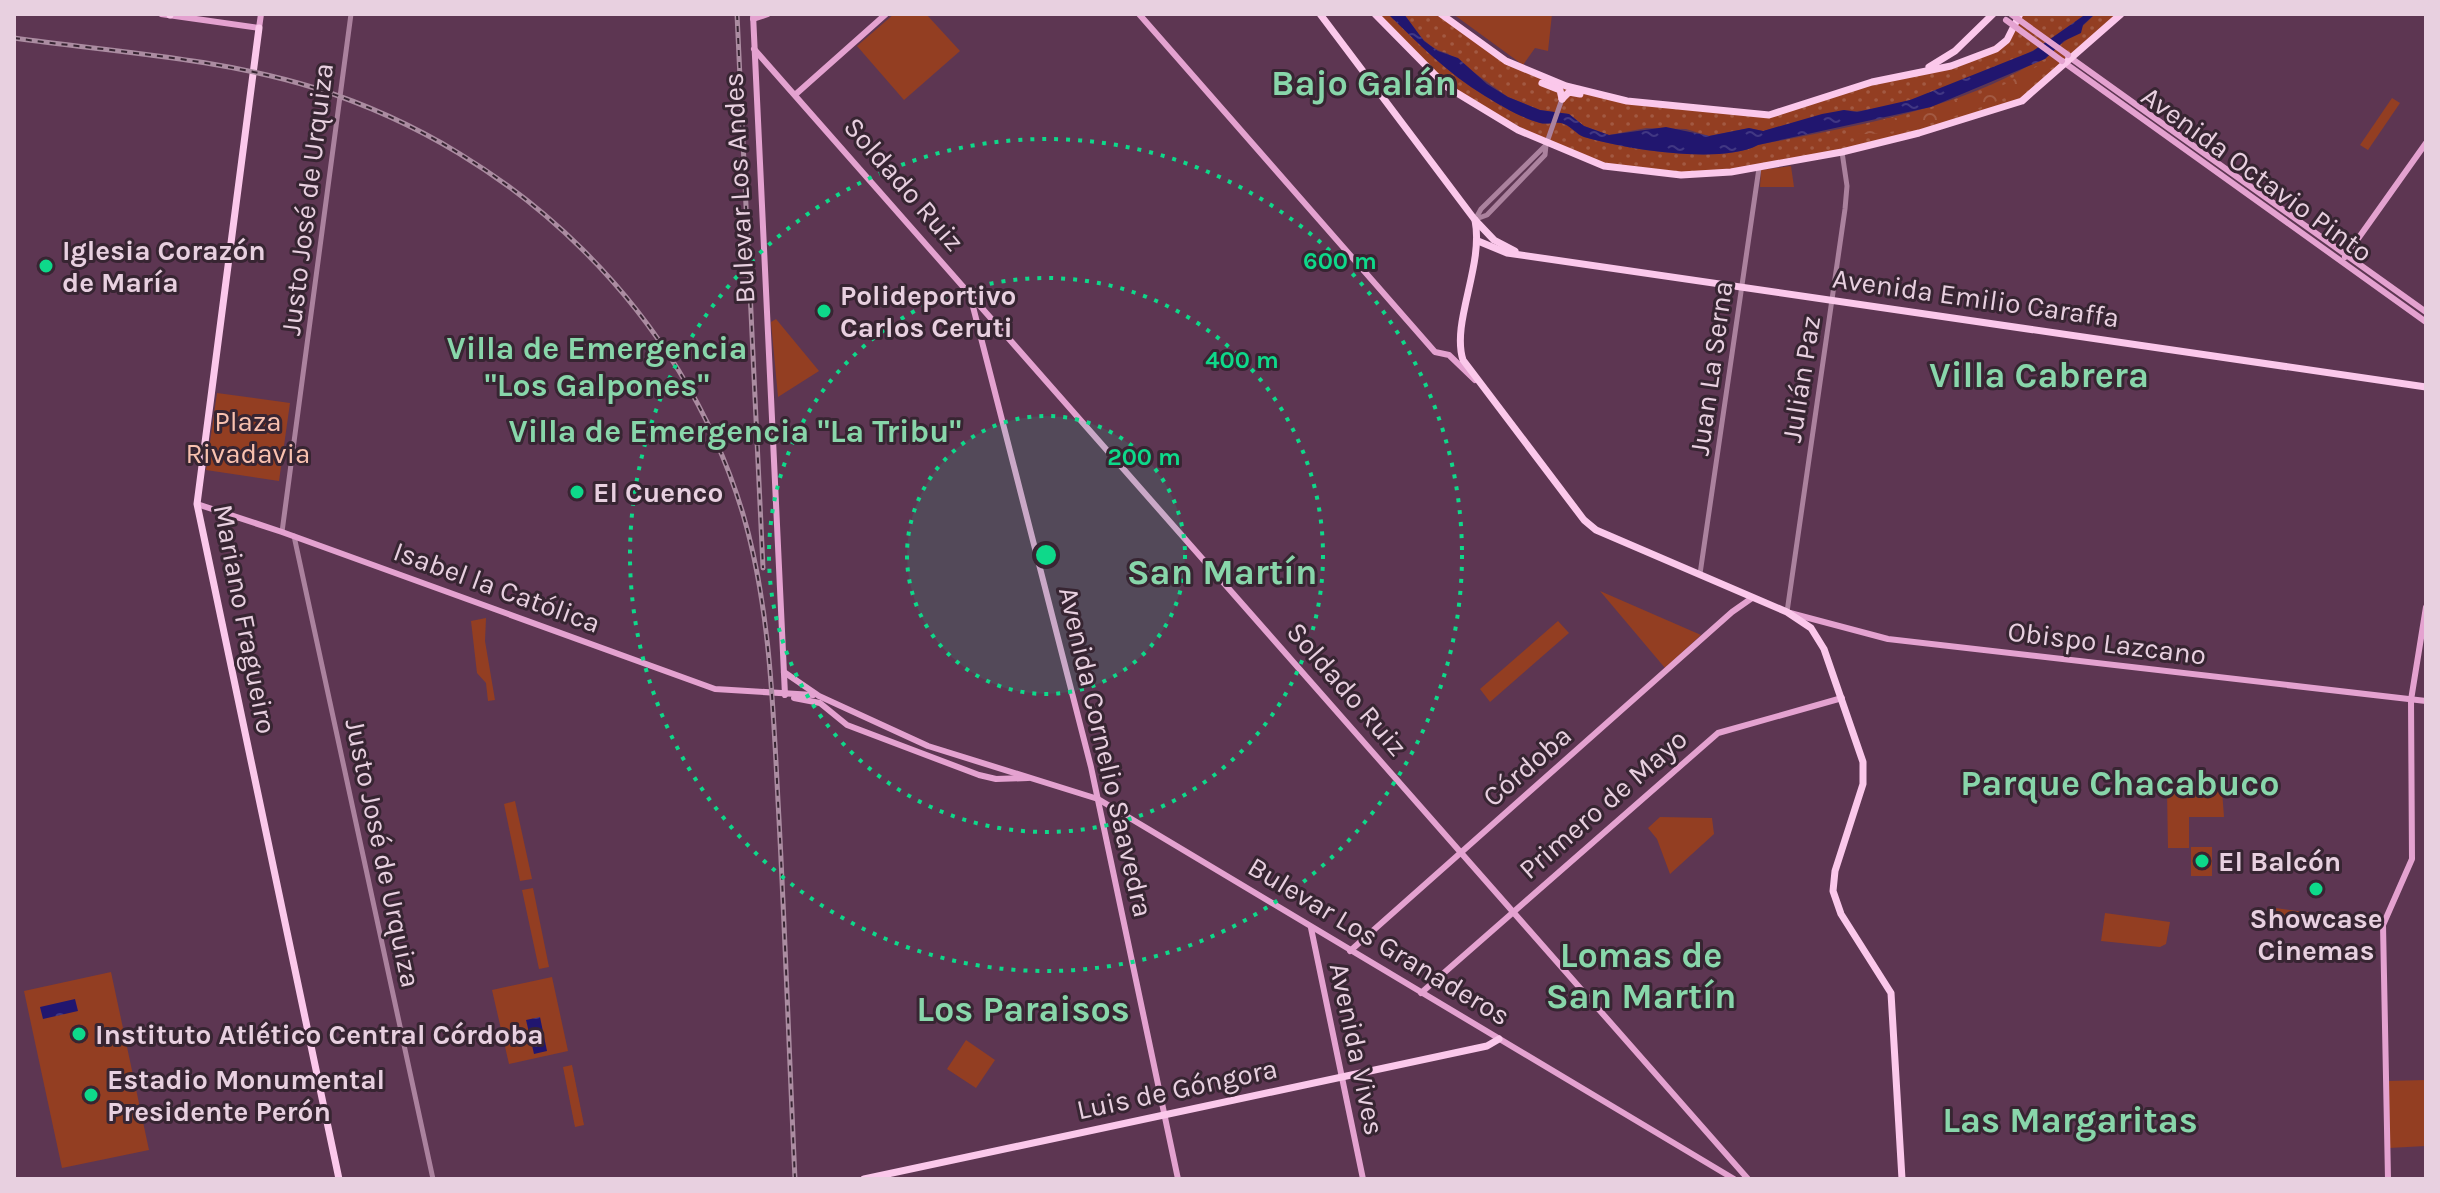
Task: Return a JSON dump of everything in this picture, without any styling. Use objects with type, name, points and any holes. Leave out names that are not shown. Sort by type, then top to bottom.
[{"type":"main road","points":[[161,14],[259,28]]},
{"type":"main road","name":"Mariano Fragueiro","points":[[261,14],[197,504],[339,1179]]},
{"type":"main road","points":[[753,16],[768,14]]},
{"type":"main road","points":[[796,94],[886,14]]},
{"type":"main road","points":[[1139,14],[1438,354],[1449,355],[1478,382]]},
{"type":"main road","name":"Avenida Emilio Caraffa","points":[[1320,14],[1475,220],[1494,240],[1520,254]]},
{"type":"main road","points":[[1375,14],[1450,90],[1548,142],[1604,166],[1640,173],[1681,175],[1759,168],[1842,152],[1919,133],[2022,101],[2121,14]]},
{"type":"main road","points":[[1441,14],[1521,73],[1557,88],[1563,97],[1573,92],[1620,104],[1676,109],[1684,106]]},
{"type":"main road","points":[[1924,70],[1955,51],[1994,14],[2009,17],[2067,60]]},
{"type":"main road","points":[[1506,61],[1566,86],[1614,98],[1769,115],[1924,70],[1951,66],[1996,49],[2007,40],[2020,14]]},
{"type":"main road","name":"Bulevar Los Andes","points":[[753,16],[785,695]]},
{"type":"main road","name":"Soldado Ruiz","points":[[754,49],[1748,1179]]},
{"type":"main road","name":"Avenida Octavio Pinto","points":[[2067,60],[2426,312]]},
{"type":"main road","name":"Avenida Octavio Pinto","points":[[2067,60],[2426,322]]},
{"type":"main road","points":[[2344,264],[2345,255],[2426,143]]},
{"type":"main road","points":[[1475,220],[1477,256],[1460,348],[1465,363],[1587,523],[1787,612],[1813,631],[1827,656],[1864,771],[1835,871],[1833,891],[1841,914],[1891,993],[1902,1179]]},
{"type":"main road","name":"Avenida Emilio Caraffa","points":[[1478,241],[1489,248],[1520,254],[2426,387]]},
{"type":"main road","points":[[1477,256],[1489,248]]},
{"type":"main road","name":"Avenida Cornelio Saavedra","points":[[969,292],[1098,799],[1178,1179]]},
{"type":"main road","name":"Isabel la Católica","points":[[197,504],[294,536],[715,689],[785,695]]},
{"type":"main road","name":"Córdoba","points":[[1732,612],[1742,594]]},
{"type":"main road","name":"Córdoba","points":[[1350,951],[1732,612],[1752,598]]},
{"type":"main road","points":[[2388,1179],[2383,925],[2412,859],[2411,700],[2426,607]]},
{"type":"main road","name":"Obispo Lazcano","points":[[1787,612],[1888,639],[2426,701]]},
{"type":"main road","points":[[1813,631],[1813,624],[1820,620]]},
{"type":"main road","name":"Bulevar Los Granaderos","points":[[784,672],[819,696],[966,761],[1036,778],[1098,799],[1734,1179]]},
{"type":"main road","name":"Bulevar Los Granaderos","points":[[785,695],[819,696]]},
{"type":"main road","name":"Bulevar Los Granaderos","points":[[785,695],[817,701],[847,725],[979,775],[996,779],[1036,778]]},
{"type":"main road","name":"Primero de Mayo","points":[[1421,993],[1718,733],[1842,698]]},
{"type":"main road","name":"Avenida Vives","points":[[1311,928],[1363,1179]]},
{"type":"main road","name":"Luis de Góngora","points":[[864,1179],[1487,1046],[1499,1039]]},
{"type":"street","name":"Justo José de Urquiza","points":[[282,532],[351,14]]},
{"type":"street","points":[[1475,220],[1481,209],[1548,142],[1563,97]]},
{"type":"street","name":"Julián Paz","points":[[1787,612],[1845,209],[1847,186],[1842,152]]},
{"type":"street","name":"Juan La Serna","points":[[1700,574],[1759,168]]},
{"type":"street","name":"Justo José de Urquiza","points":[[294,536],[433,1179]]},
{"type":"green space","points":[[894,14],[926,14],[960,51],[904,100],[857,46]]},
{"type":"green space","points":[[1375,14],[1388,14],[1458,78],[1526,118],[1564,124],[1581,136],[1602,142],[1672,153],[1721,154],[1894,117],[1939,104],[2023,69],[2061,44],[2095,14],[2121,14],[2022,101],[1919,133],[1731,172],[1640,173],[1576,157],[1455,92]]},
{"type":"green space","points":[[1404,14],[1441,14],[1530,73],[1614,98],[1769,115],[1872,82],[1951,66],[2007,40],[2020,14],[2086,14],[2030,52],[1965,81],[1910,100],[1861,111],[1844,110],[1763,131],[1749,128],[1709,136],[1686,129],[1646,128],[1609,135],[1584,126],[1569,114],[1540,110],[1508,97],[1447,53],[1433,47]]},
{"type":"green space","points":[[1453,14],[1552,14],[1548,51],[1535,48],[1523,65]]},
{"type":"green space","points":[[2047,61],[2055,66],[2015,93],[1974,110],[1883,133],[1847,132],[1888,118],[1906,118],[1957,100],[1985,95]]},
{"type":"green space","points":[[2392,98],[2400,103],[2368,150],[2360,145]]},
{"type":"green space","points":[[1791,166],[1794,187],[1760,187],[1761,170]]},
{"type":"green space","points":[[776,319],[819,371],[778,397],[771,322]]},
{"type":"green space","name":"Plaza Rivadavia","points":[[217,393],[290,403],[279,481],[206,470]]},
{"type":"green space","points":[[1600,591],[1701,635],[1665,668]]},
{"type":"green space","points":[[486,618],[485,641],[495,700],[488,701],[486,683],[477,673],[471,621]]},
{"type":"green space","points":[[1558,621],[1569,633],[1490,702],[1480,689]]},
{"type":"green space","points":[[2222,790],[2224,817],[2189,817],[2189,848],[2168,848],[2167,791]]},
{"type":"green space","points":[[515,801],[532,879],[520,881],[504,804]]},
{"type":"green space","points":[[1660,817],[1712,818],[1714,834],[1670,874],[1657,839],[1648,828]]},
{"type":"green space","name":"El Balcón","points":[[2191,847],[2212,847],[2212,876],[2191,876]]},
{"type":"green space","points":[[533,888],[549,967],[539,969],[522,890]]},
{"type":"green space","points":[[2268,907],[2348,918],[2268,920]]},
{"type":"green space","points":[[2105,913],[2170,922],[2166,944],[2160,947],[2101,941]]},
{"type":"green space","name":"Instituto Atlético Central Córdoba","points":[[111,972],[149,1150],[62,1168],[24,991]]},
{"type":"green space","points":[[552,977],[568,1051],[509,1064],[492,990]]},
{"type":"green space","points":[[966,1040],[995,1060],[976,1088],[947,1069]]},
{"type":"green space","points":[[572,1065],[584,1125],[575,1127],[563,1067]]},
{"type":"green space","points":[[2426,1080],[2426,1146],[2389,1148],[2387,1081]]},
{"type":"water","points":[[1388,14],[1404,14],[1424,41],[1438,51],[1458,58],[1487,84],[1508,97],[1540,110],[1569,114],[1584,126],[1609,135],[1666,127],[1709,136],[1749,128],[1763,131],[1822,114],[1844,110],[1857,112],[1910,100],[2033,51],[2086,14],[2095,14],[2083,25],[2081,33],[2064,41],[2045,59],[1931,107],[1741,151],[1697,154],[1602,142],[1581,136],[1564,124],[1540,123],[1519,115],[1458,78]]},
{"type":"water","points":[[75,999],[78,1011],[43,1019],[40,1007]]},
{"type":"water","points":[[540,1017],[547,1051],[534,1054],[526,1020]]},
{"type":"railway","points":[[737,14],[763,568]]},
{"type":"railway","points":[[14,38],[242,70],[315,88],[389,116],[459,153],[523,197],[582,249],[634,307],[679,371],[715,440],[743,514],[765,620],[783,896],[795,1179]]},
{"type":"place","name":"Iglesia Corazón de María","points":[[46,266]]},
{"type":"place","name":"Polideportivo Carlos Ceruti","points":[[824,311]]},
{"type":"place","name":"El Cuenco","points":[[577,492]]},
{"type":"place","name":"El Balcón","points":[[2202,861]]},
{"type":"place","name":"Showcase Cinemas","points":[[2316,889]]},
{"type":"place","name":"Instituto Atlético Central Córdoba","points":[[79,1034]]},
{"type":"place","name":"Estadio Monumental Presidente Perón","points":[[91,1095]]},
{"type":"district","name":"Bajo Galán","points":[[1364,83]]},
{"type":"district","name":"Villa de Emergencia \"Los Galpones\"","points":[[597,366]]},
{"type":"district","name":"Villa Cabrera","points":[[2039,375]]},
{"type":"district","name":"Villa de Emergencia \"La Tribu\"","points":[[735,431]]},
{"type":"district","name":"San Martín","points":[[1222,572]]},
{"type":"district","name":"Parque Chacabuco","points":[[2120,783]]},
{"type":"district","name":"Lomas de San Martín","points":[[1641,976]]},
{"type":"district","name":"Los Paraisos","points":[[1023,1009]]},
{"type":"district","name":"Las Margaritas","points":[[2070,1120]]}]
